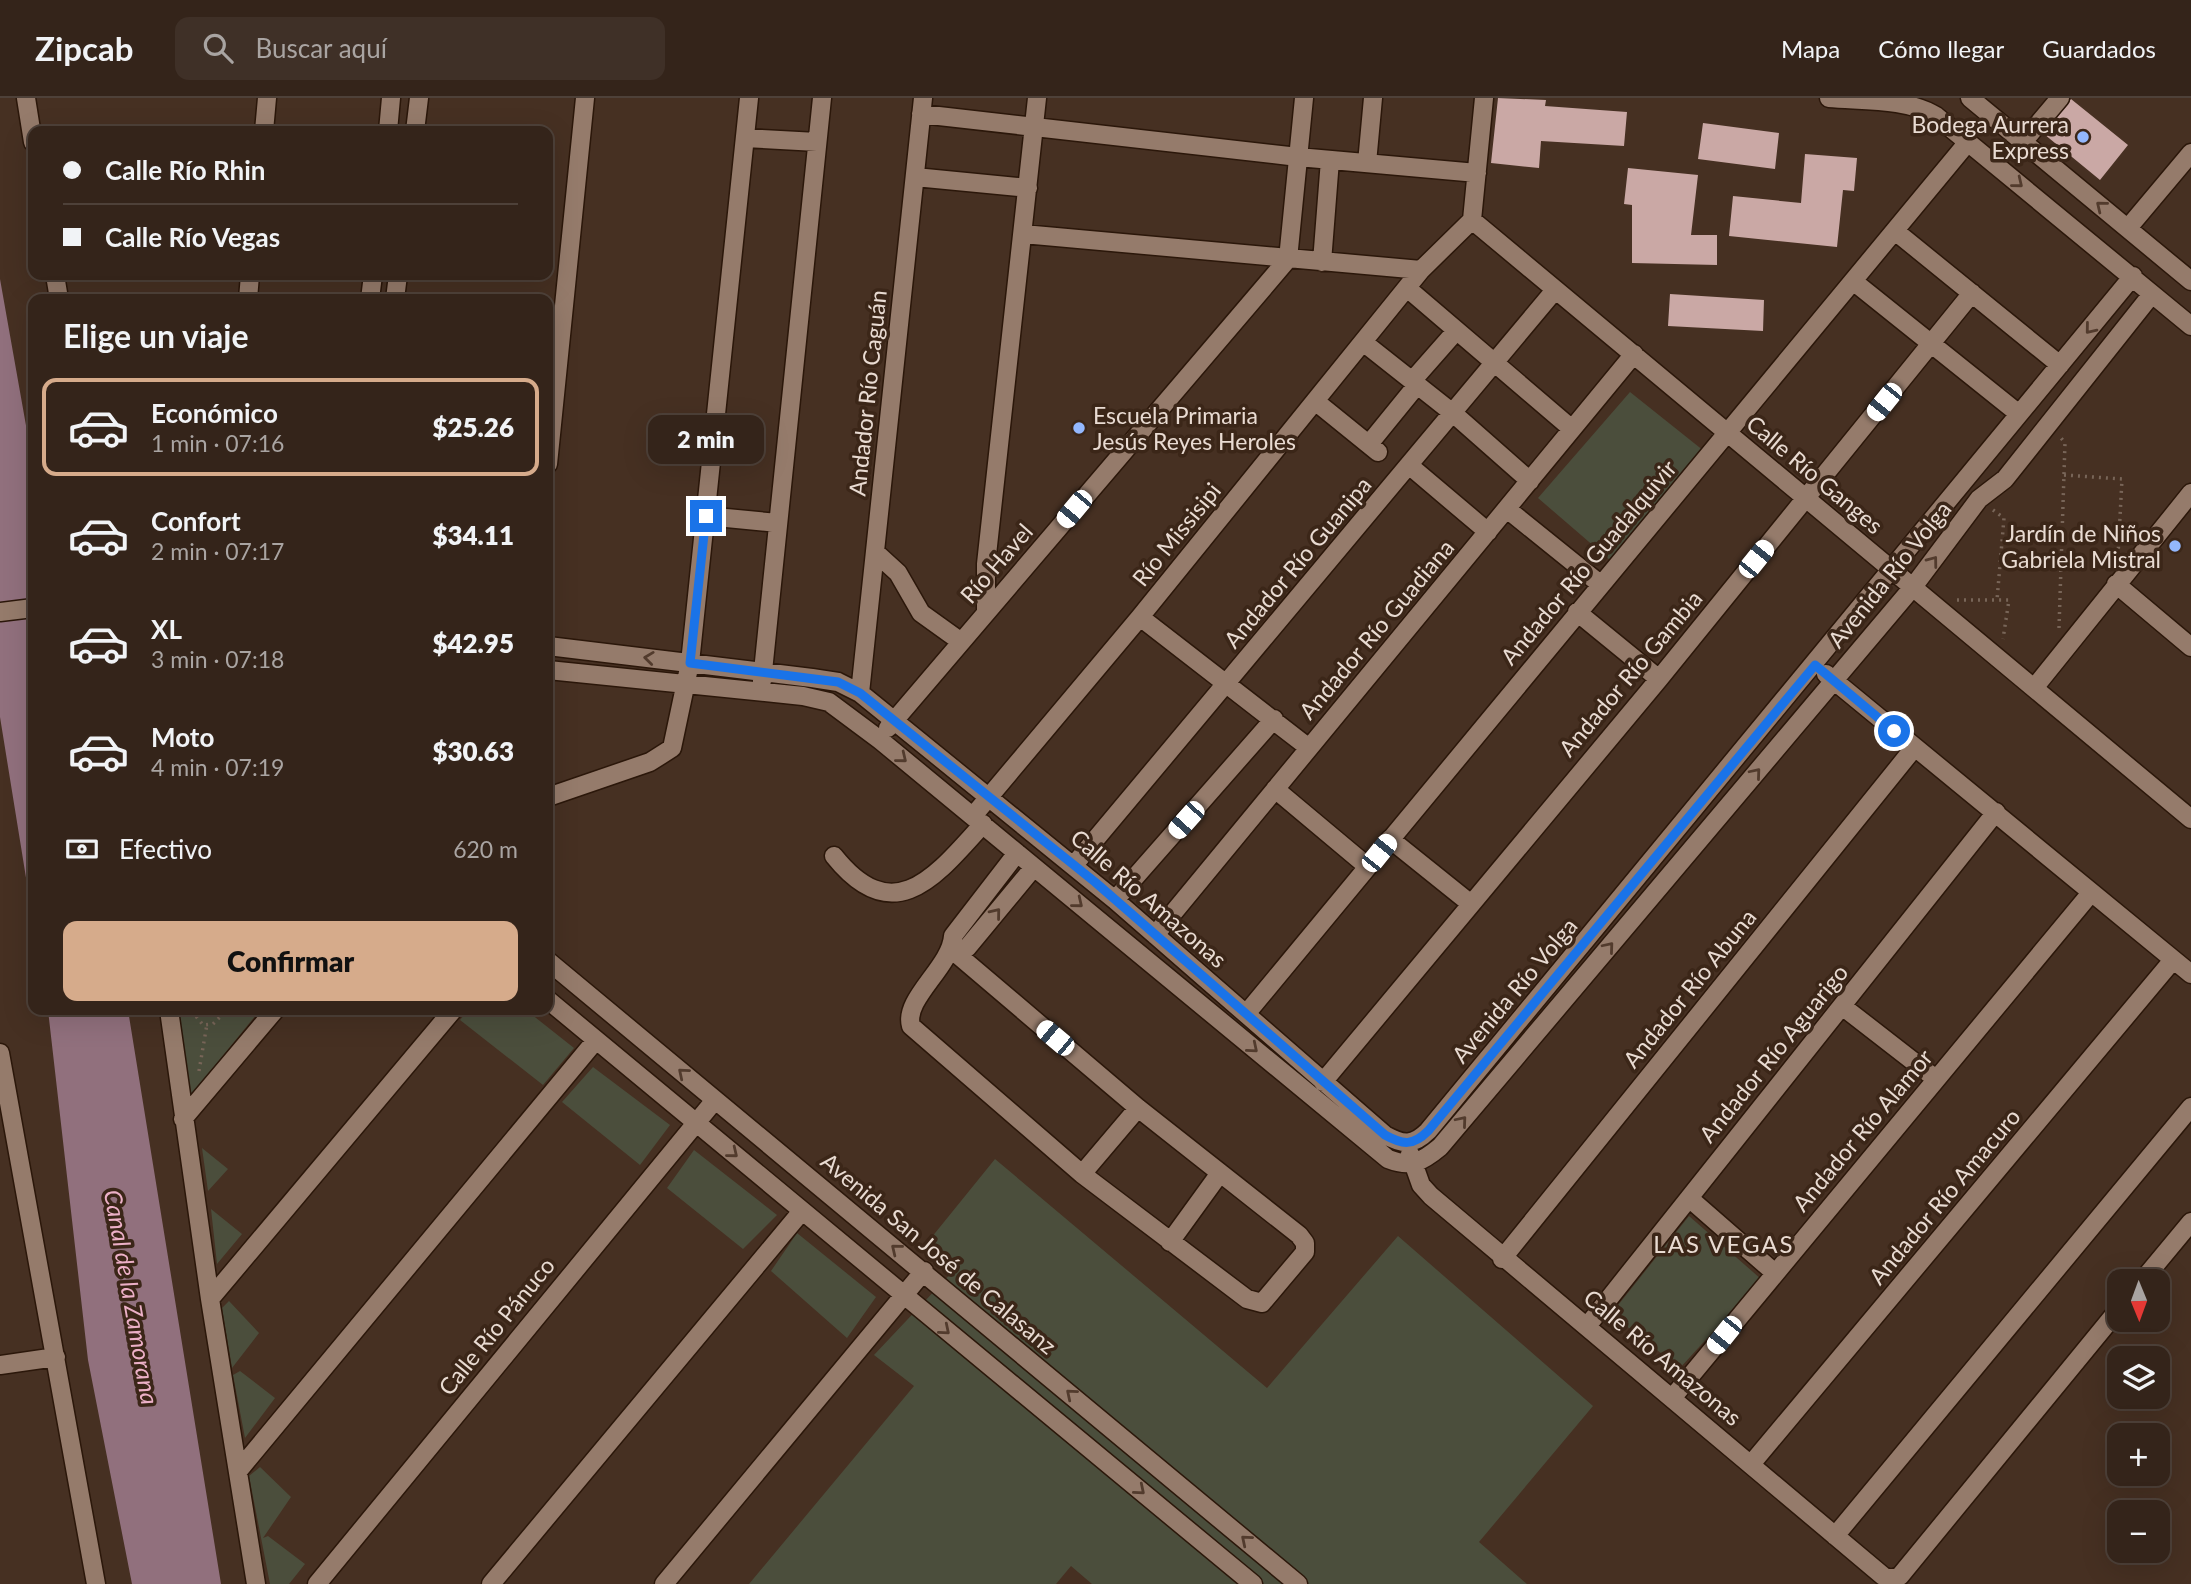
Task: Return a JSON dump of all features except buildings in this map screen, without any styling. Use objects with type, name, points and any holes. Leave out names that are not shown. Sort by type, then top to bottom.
[{"type":"street","points":[[26,98],[30,126]]},
{"type":"street","points":[[264,126],[267,98]]},
{"type":"street","points":[[388,126],[391,98]]},
{"type":"street","points":[[416,126],[419,98]]},
{"type":"street","points":[[553,415],[585,98]]},
{"type":"street","points":[[553,795],[670,753],[690,663],[748,98]]},
{"type":"street","points":[[553,671],[760,692],[822,98]]},
{"type":"street","points":[[986,613],[986,564],[1037,98]]},
{"type":"street","points":[[1288,259],[1304,98]]},
{"type":"street","points":[[1367,163],[1373,98]]},
{"type":"street","points":[[1472,220],[1485,98]]},
{"type":"street","points":[[1829,98],[1925,109],[2191,326]]},
{"type":"street","points":[[1970,98],[2191,281]]},
{"type":"street","points":[[2038,98],[2039,121]]},
{"type":"street","points":[[2023,142],[2060,98]]},
{"type":"street","points":[[922,106],[1034,128],[1298,157],[1477,173]]},
{"type":"street","name":"Andador Río Caguán","points":[[860,693],[922,106]]},
{"type":"street","points":[[745,138],[817,142]]},
{"type":"street","name":"Andador Río Guadalquivir","points":[[1246,1014],[1968,142]]},
{"type":"street","points":[[2128,228],[2191,153]]},
{"type":"street","points":[[1322,262],[1331,160]]},
{"type":"street","points":[[915,177],[1028,188]]},
{"type":"street","name":"Río Missisipi","points":[[834,856],[855,881],[876,892],[899,893],[923,883],[946,865],[978,820],[990,796],[1140,617],[1421,270],[1472,220]]},
{"type":"street","name":"Calle Río Ganges","points":[[1472,220],[2191,819]]},
{"type":"street","points":[[1895,231],[2060,365]]},
{"type":"street","points":[[1023,233],[1421,270]]},
{"type":"street","name":"Río Havel","points":[[880,740],[960,640],[1288,259]]},
{"type":"street","name":"Avenida Río Volga","points":[[1408,1144],[1418,1142],[1428,1131],[1815,665],[2133,276]]},
{"type":"street","points":[[1853,281],[2019,414]]},
{"type":"street","points":[[1407,288],[1573,429]]},
{"type":"street","name":"Andador Río Guanipa","points":[[1074,865],[1454,414],[1555,289]]},
{"type":"street","name":"Andador Río Gambia","points":[[1323,1082],[1659,679],[1972,293]]},
{"type":"street","name":"Avenida Río Volga","points":[[1412,1164],[1422,1162],[1440,1147],[1913,587],[1979,499],[2005,479],[2152,294]]},
{"type":"street","points":[[1315,401],[1373,448],[1414,383],[1456,331]]},
{"type":"street","points":[[1363,342],[1454,414],[1530,481]]},
{"type":"street","name":"Andador Río Guadiana","points":[[1155,935],[1634,354]]},
{"type":"street","points":[[1410,466],[1488,533]]},
{"type":"street","points":[[2034,688],[2116,584],[2190,497]]},
{"type":"street","points":[[1507,509],[1600,584]]},
{"type":"street","points":[[706,516],[778,523]]},
{"type":"street","points":[[875,552],[898,573],[921,613],[960,640]]},
{"type":"street","points":[[2116,584],[2191,647]]},
{"type":"street","points":[[0,612],[28,609]]},
{"type":"street","points":[[1577,612],[1659,679]]},
{"type":"street","points":[[1140,617],[1309,748]]},
{"type":"street","name":"Calle Río Amazonas","points":[[553,647],[838,682],[860,693],[895,718],[1074,865],[1385,1135],[1408,1144],[1412,1164],[1421,1185],[1431,1196],[1502,1259],[1588,1325],[1883,1576],[1891,1579],[1900,1576],[2107,1324]]},
{"type":"street","points":[[1815,665],[1996,812],[2090,894],[2191,974]]},
{"type":"street","name":"Calle Río Amazonas","points":[[760,692],[829,702],[978,820],[1388,1159],[1412,1164]]},
{"type":"street","points":[[1115,900],[1274,719]]},
{"type":"street","name":"Andador Río Abuna","points":[[1502,1259],[1914,747]]},
{"type":"street","points":[[1276,789],[1367,866]]},
{"type":"street","name":"Andador Río Aguarigo","points":[[1588,1325],[1996,812]]},
{"type":"street","points":[[1390,839],[1471,904]]},
{"type":"street","points":[[952,950],[1138,1108],[1299,1235],[1305,1252],[1262,1303],[1254,1303],[1082,1174],[911,1026],[909,1012],[952,950],[953,936],[1017,853]]},
{"type":"street","points":[[952,950],[967,948],[1034,867]]},
{"type":"street","name":"Andador Río Alamor","points":[[1673,1397],[2090,894]]},
{"type":"street","points":[[1166,975],[1180,956]]},
{"type":"street","name":"Andador Río Amacuro","points":[[1752,1463],[2173,960]]},
{"type":"street","name":"Avenida San José de Calasanz","points":[[553,965],[1298,1584]]},
{"type":"street","points":[[553,1004],[1253,1584]]},
{"type":"street","points":[[1842,1006],[1936,1079]]},
{"type":"street","points":[[170,1015],[188,1112],[210,1298],[256,1584]]},
{"type":"street","points":[[188,1112],[271,1015]]},
{"type":"street","points":[[210,1298],[449,1015]]},
{"type":"street","points":[[239,1470],[596,1040]]},
{"type":"street","points":[[0,1053],[96,1584]]},
{"type":"street","name":"Calle Río Pánuco","points":[[317,1584],[715,1100]]},
{"type":"street","points":[[1082,1174],[1138,1108]]},
{"type":"street","points":[[1835,1536],[2191,1108]]},
{"type":"street","points":[[1170,1241],[1220,1173]]},
{"type":"street","points":[[1689,1198],[1775,1273]]},
{"type":"street","points":[[491,1584],[803,1210]]},
{"type":"street","points":[[2152,1269],[2191,1222]]},
{"type":"street","points":[[664,1584],[924,1271]]},
{"type":"street","points":[[0,1365],[56,1357]]},
{"type":"street","points":[[1113,1468],[1132,1445]]},
{"type":"path","points":[[2046,425],[2065,443],[2059,656]]},
{"type":"path","points":[[2064,475],[2122,479],[2116,584]]},
{"type":"path","points":[[1979,499],[2004,518],[1997,600]]},
{"type":"path","points":[[1942,611],[1951,600],[2009,600],[2000,659]]},
{"type":"path","points":[[195,1015],[207,1024],[214,1024],[222,1015]]},
{"type":"path","points":[[188,1112],[207,1024]]},
{"type":"green space","points":[[1630,392],[1704,451],[1610,560],[1538,498]]},
{"type":"green space","points":[[179,1015],[256,1015],[191,1095]]},
{"type":"green space","points":[[464,1015],[532,1015],[574,1048],[543,1085],[460,1020]]},
{"type":"green space","points":[[593,1067],[670,1125],[640,1165],[562,1102]]},
{"type":"green space","points":[[202,1148],[228,1169],[208,1191]]},
{"type":"green space","points":[[694,1150],[777,1215],[743,1249],[667,1188]]},
{"type":"green space","points":[[995,1159],[1267,1388],[1398,1236],[1593,1406],[1479,1542],[1527,1584],[1092,1584],[1071,1566],[1056,1584],[749,1584],[914,1386],[874,1355],[956,1268],[927,1243]]},
{"type":"green space","points":[[211,1209],[242,1234],[217,1264]]},
{"type":"green space","points":[[1689,1216],[1761,1279],[1680,1368],[1611,1314]]},
{"type":"green space","points":[[797,1233],[876,1297],[847,1338],[771,1271]]},
{"type":"green space","points":[[229,1301],[259,1333],[232,1368],[222,1308]]},
{"type":"green space","points":[[240,1371],[275,1398],[245,1438],[233,1375]]},
{"type":"green space","points":[[260,1467],[291,1497],[263,1538],[268,1536],[305,1564],[289,1584],[270,1584],[249,1476]]},
{"type":"water","points":[[0,279],[28,437],[28,890],[0,717]]},
{"type":"water","name":"Canal de la Zamorana","points":[[49,1015],[129,1015],[221,1584],[132,1584],[88,1360]]},
{"type":"place","name":"Bodega Aurrera Express","points":[[2083,137]]},
{"type":"place","name":"Escuela Primaria Jesús Reyes Heroles","points":[[1079,428]]},
{"type":"place","name":"Jardín de Niños Gabriela Mistral","points":[[2175,546]]},
{"type":"district","name":"LAS VEGAS","points":[[1724,1243]]},
{"type":"route","points":[[706,516],[690,663],[838,682],[860,693],[895,718],[1095,882],[1385,1135],[1408,1144],[1418,1142],[1428,1131],[1815,665],[1894,731]]}]
